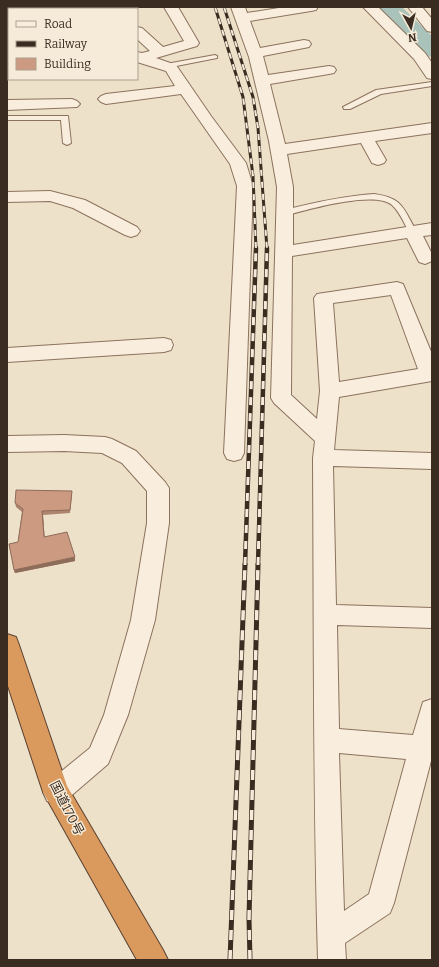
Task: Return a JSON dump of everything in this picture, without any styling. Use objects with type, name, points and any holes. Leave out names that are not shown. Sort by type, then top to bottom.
[{"type":"highway","name":"国道170号","points":[[7,645],[56,792],[153,960]]},
{"type":"street","points":[[138,57],[163,59],[192,43],[172,7]]},
{"type":"street","points":[[370,7],[420,56],[432,75]]},
{"type":"street","points":[[415,7],[432,28]]},
{"type":"street","points":[[303,8],[240,13],[262,80],[285,187],[281,398],[324,448],[432,461]]},
{"type":"street","points":[[138,32],[171,68],[238,163],[245,186],[234,453]]},
{"type":"street","points":[[254,53],[304,44]]},
{"type":"street","points":[[262,80],[329,70]]},
{"type":"street","points":[[106,99],[185,89]]},
{"type":"street","points":[[7,105],[72,104]]},
{"type":"street","points":[[278,150],[432,128]]},
{"type":"street","points":[[366,138],[378,160]]},
{"type":"street","points":[[7,197],[50,196],[79,204],[131,231]]},
{"type":"street","points":[[284,252],[432,229]]},
{"type":"street","points":[[413,232],[425,258]]},
{"type":"street","points":[[330,392],[431,374],[397,288],[323,298],[330,392],[324,448],[324,615],[332,948]]},
{"type":"street","points":[[7,355],[164,345]]},
{"type":"street","points":[[7,444],[64,443],[106,445],[128,457],[158,488],[158,523],[143,620],[116,715],[99,756],[56,792]]},
{"type":"street","points":[[324,615],[432,618]]},
{"type":"street","points":[[332,948],[380,903],[432,710]]},
{"type":"street","points":[[327,740],[422,748]]},
{"type":"lane","points":[[163,59],[215,57]]},
{"type":"lane","points":[[347,107],[379,92],[432,84]]},
{"type":"lane","points":[[7,118],[65,118],[67,143]]},
{"type":"lane","points":[[284,213],[330,201],[379,197],[394,202],[413,232]]},
{"type":"building","points":[[16,490],[72,491],[70,510],[42,511],[44,537],[67,532],[75,557],[14,570],[9,544],[18,542],[23,509],[15,503]]},
{"type":"waterway","points":[[389,7],[432,50]]},
{"type":"railway","points":[[215,7],[243,97],[253,176],[256,249]]},
{"type":"railway","points":[[224,7],[253,97],[258,128],[267,249]]},
{"type":"railway","points":[[245,565],[256,249]]},
{"type":"railway","points":[[258,565],[267,249]]},
{"type":"railway","points":[[230,960],[245,564]]},
{"type":"railway","points":[[250,960],[249,918],[258,564]]}]
